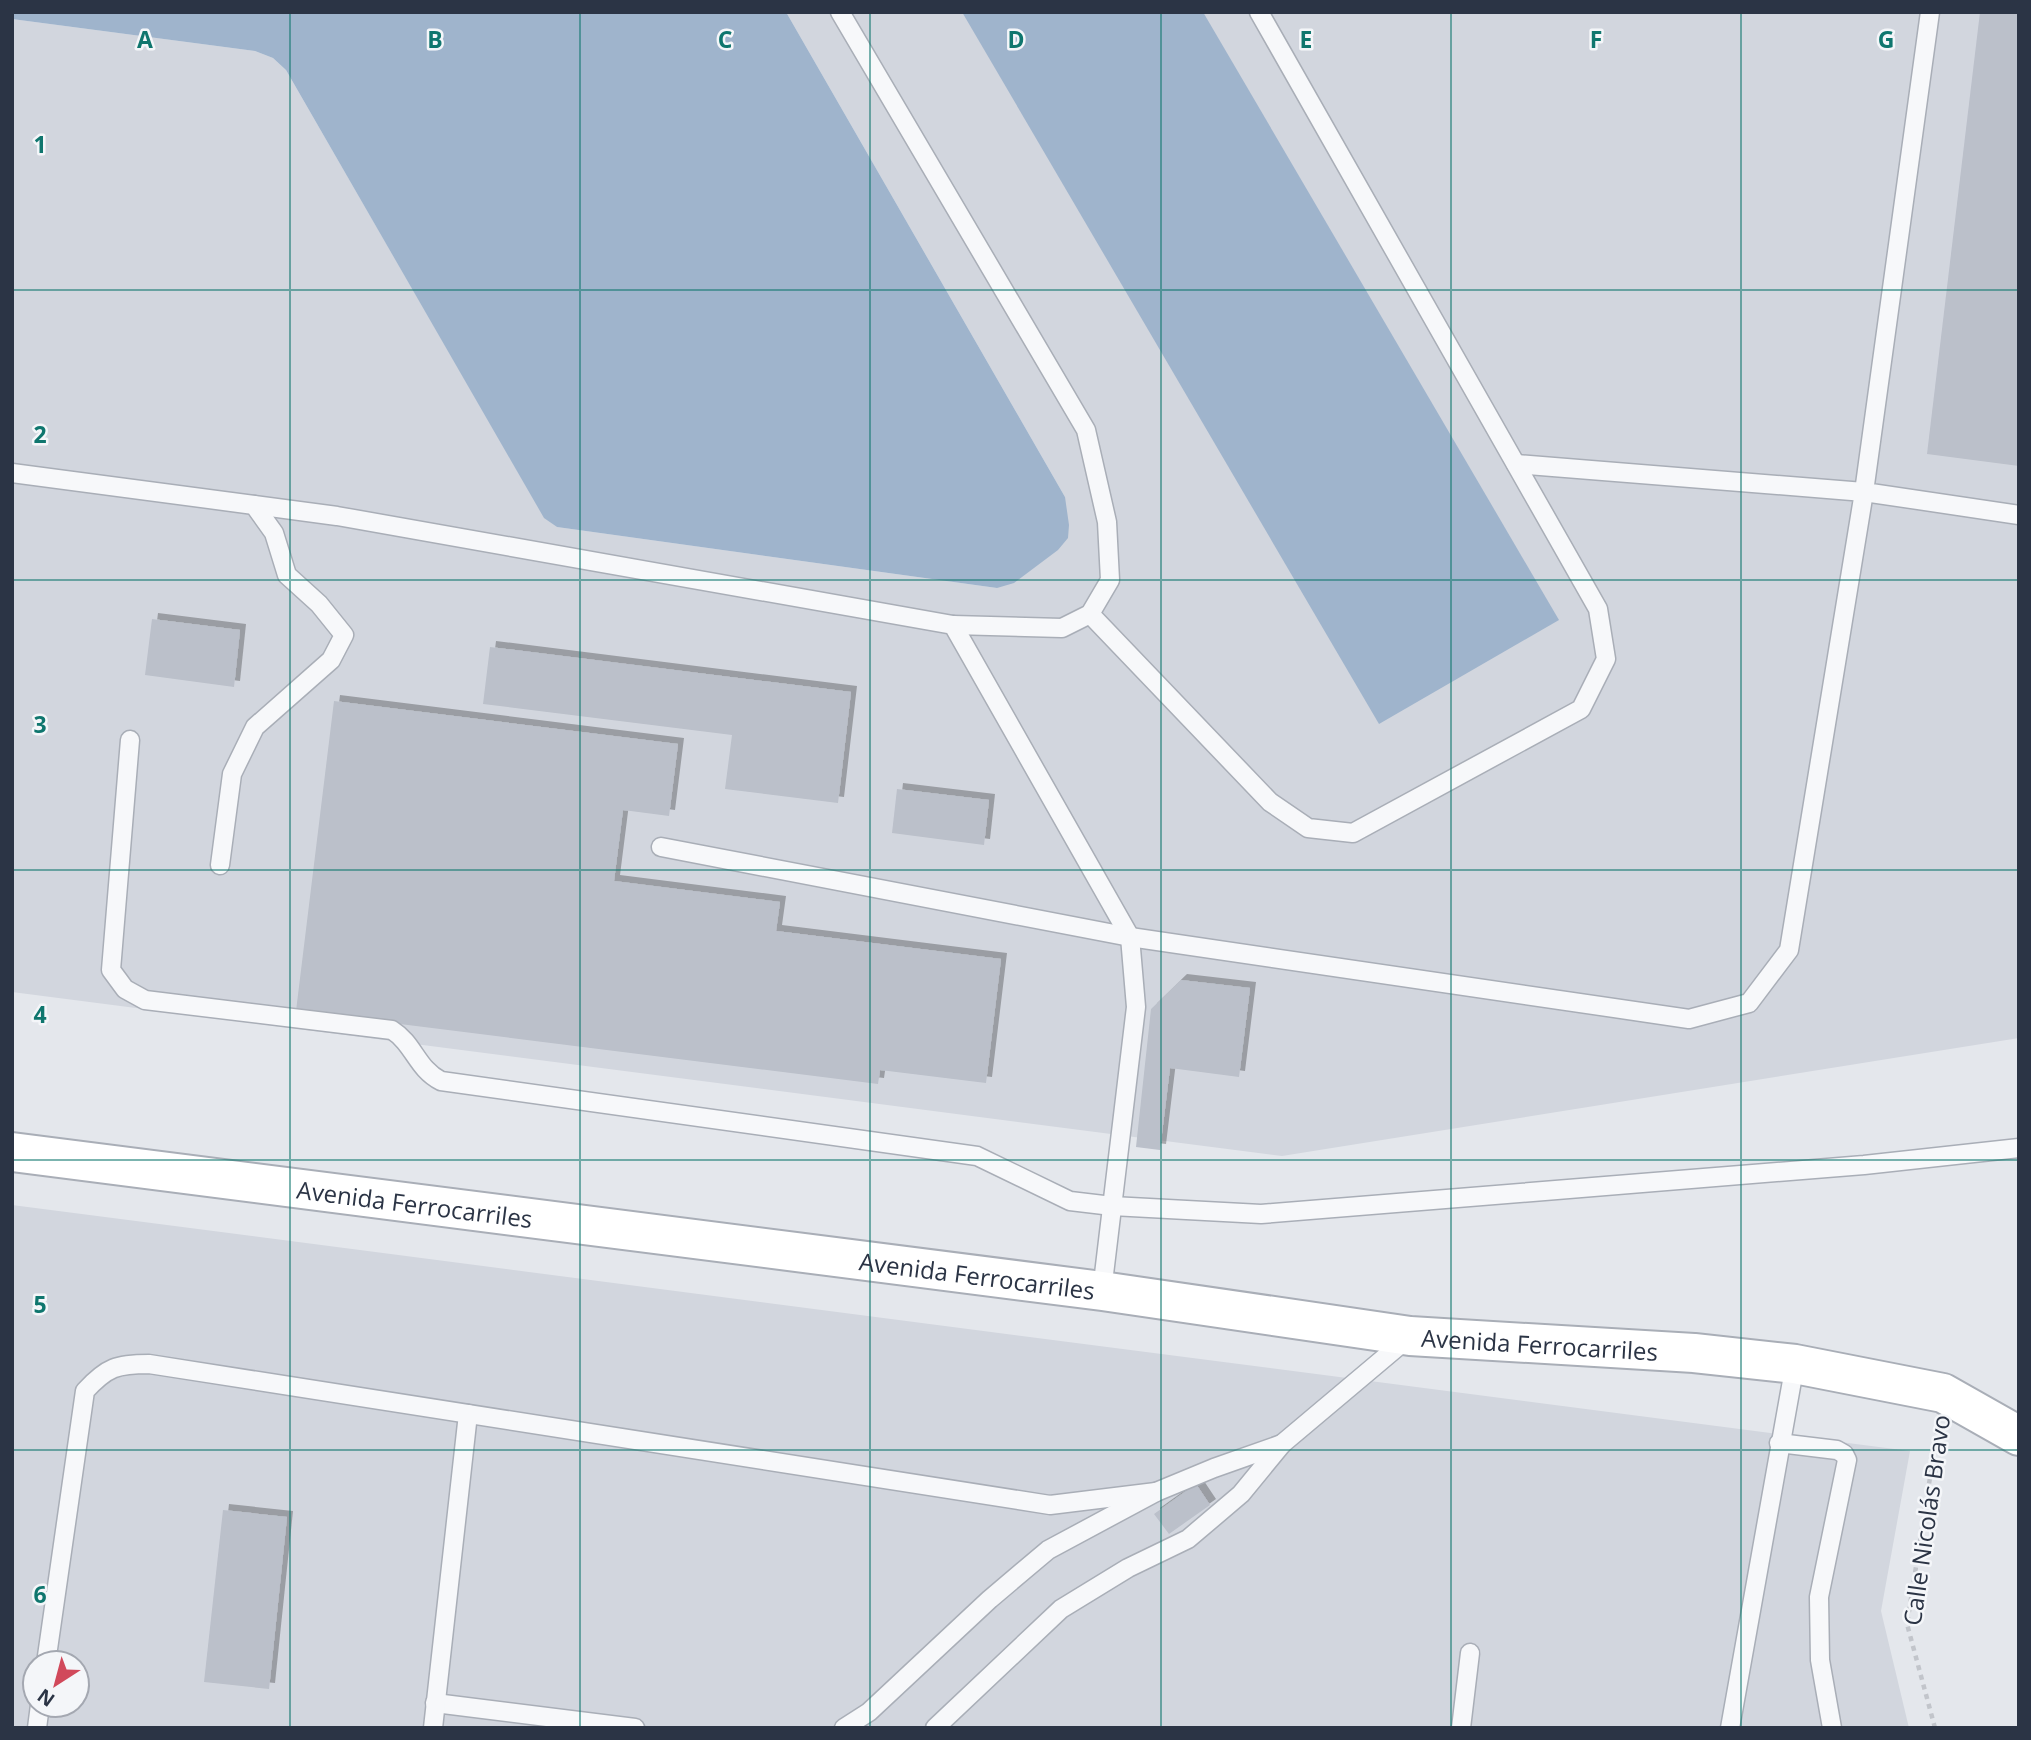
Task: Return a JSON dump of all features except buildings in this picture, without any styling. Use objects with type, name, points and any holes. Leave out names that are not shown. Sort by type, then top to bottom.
[{"type":"main road","name":"Avenida Ferrocarriles","points":[[12,1152],[1102,1291],[1410,1336],[1694,1353],[1795,1364],[1943,1392],[2019,1436]]},
{"type":"lane","points":[[12,473],[337,516],[953,625],[1062,628],[1090,614],[1110,580],[1107,522],[1086,430],[839,12]]},
{"type":"lane","points":[[1090,614],[1270,802],[1308,828],[1353,833],[1581,709],[1606,659],[1598,609],[1259,12]]},
{"type":"lane","points":[[661,847],[1130,937],[1689,1019],[1749,1003],[1789,950],[1864,492],[1930,12]]},
{"type":"lane","points":[[1516,464],[1864,492],[2019,514]]},
{"type":"lane","points":[[220,866],[232,774],[256,727],[331,660],[344,635],[319,604],[287,575],[274,533],[254,505]]},
{"type":"lane","points":[[953,625],[1130,937],[1136,1007],[1102,1291]]},
{"type":"lane","points":[[130,740],[111,970],[125,989],[145,1000],[392,1030],[401,1036],[427,1074],[440,1081],[977,1156],[1070,1201],[1112,1206],[1261,1214],[1864,1165],[2019,1148]]},
{"type":"lane","points":[[935,1728],[1061,1609],[1128,1568],[1188,1539],[1241,1494],[1282,1444],[1410,1336]]},
{"type":"lane","points":[[48,1649],[85,1391],[102,1373],[122,1364],[149,1364],[1050,1505],[1156,1492]]},
{"type":"lane","points":[[1730,1728],[1795,1364]]},
{"type":"lane","points":[[433,1728],[468,1414]]},
{"type":"lane","points":[[1779,1443],[1837,1450],[1844,1454],[1847,1460],[1819,1597],[1820,1660],[1832,1728]]},
{"type":"lane","points":[[844,1728],[869,1712],[1048,1550],[1156,1492],[1213,1468],[1282,1444]]},
{"type":"lane","points":[[1461,1728],[1470,1653]]},
{"type":"lane","points":[[435,1703],[635,1728]]},
{"type":"path","name":"Calle Nicolás Bravo","points":[[1935,1728],[1907,1624],[1943,1392]]},
{"type":"shaded area","points":[[786,12],[2019,12],[2019,1038],[1282,1156],[12,992],[12,19],[255,51],[273,58],[286,70],[544,517],[557,527],[997,588],[1065,497]]},
{"type":"shaded area","points":[[12,1205],[1910,1451],[1881,1611],[1909,1728],[12,1728]]},
{"type":"water","points":[[12,12],[786,12],[1065,497],[1068,538],[1058,550],[1014,583],[997,588],[557,527],[544,518],[286,70],[273,58],[255,51],[12,19]]},
{"type":"water","points":[[962,12],[1203,12],[1559,620],[1379,724]]}]
